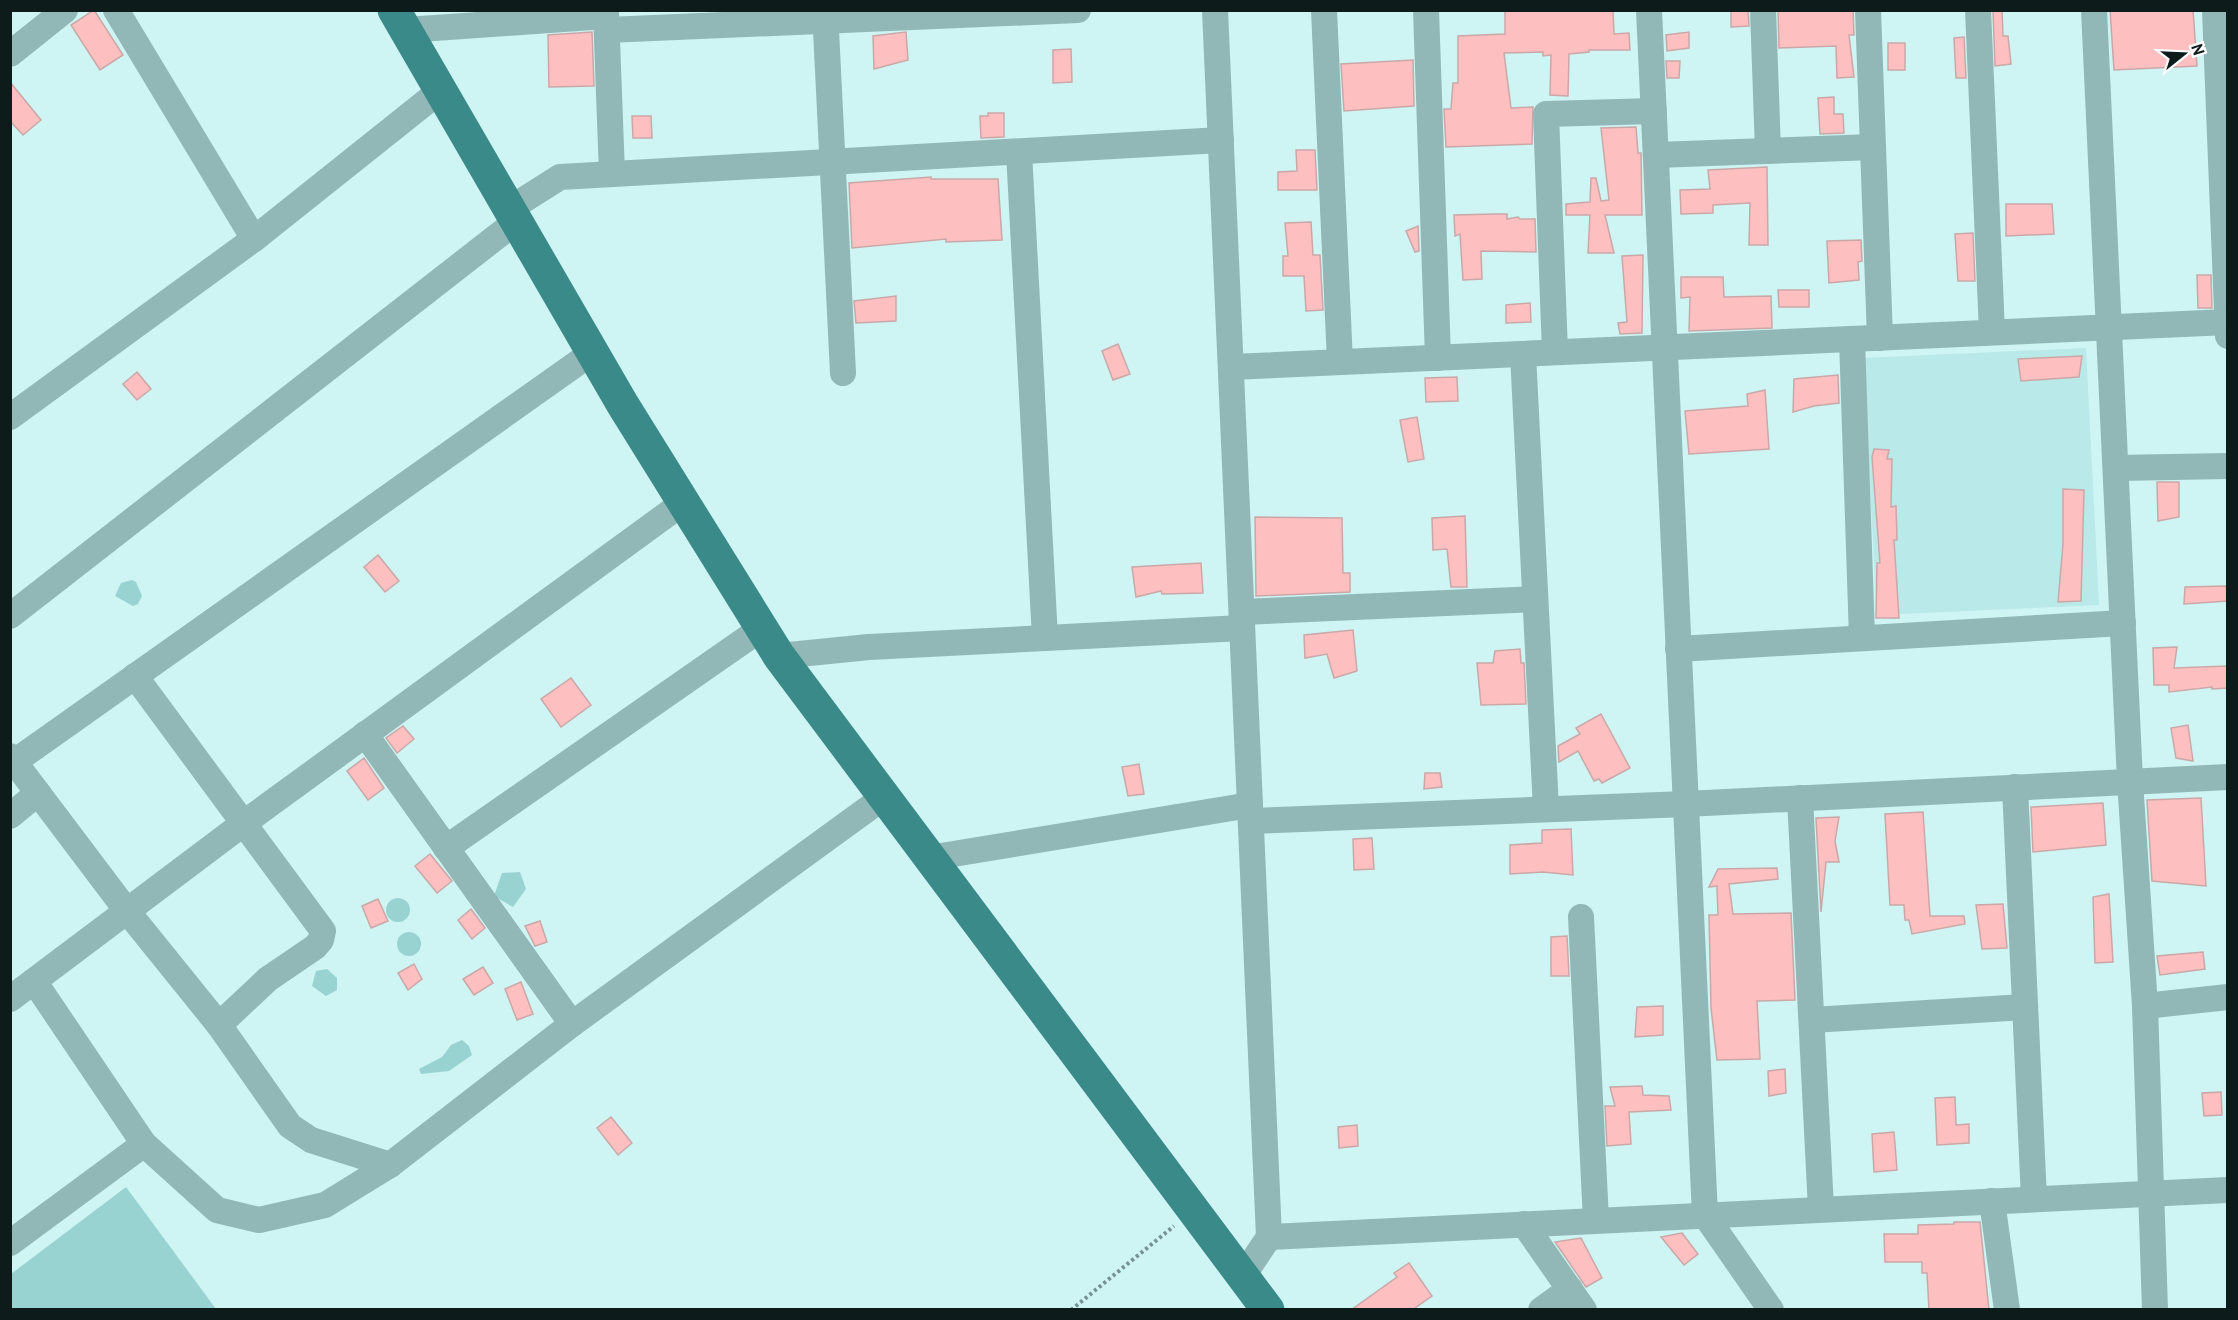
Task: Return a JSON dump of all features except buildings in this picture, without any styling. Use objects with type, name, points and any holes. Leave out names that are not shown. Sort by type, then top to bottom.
[{"type":"main road","points":[[400,20],[593,352],[779,657],[1268,1310]]},
{"type":"street","points":[[10,54],[65,10]]},
{"type":"street","points":[[116,10],[254,239]]},
{"type":"street","points":[[400,20],[826,16],[1078,10]]},
{"type":"street","points":[[1215,10],[1269,1237],[1243,1276]]},
{"type":"street","points":[[1324,10],[1340,362]]},
{"type":"street","points":[[1426,10],[1438,358]]},
{"type":"street","points":[[1649,10],[1705,1215],[1771,1310]]},
{"type":"street","points":[[1763,10],[1768,151]]},
{"type":"street","points":[[1868,10],[1880,338]]},
{"type":"street","points":[[1978,10],[1992,332]]},
{"type":"street","points":[[2094,10],[2130,781],[2145,1006],[2155,1310]]},
{"type":"street","points":[[2215,10],[2228,336]]},
{"type":"street","points":[[826,16],[843,373]]},
{"type":"street","points":[[606,19],[612,174]]},
{"type":"street","points":[[10,417],[254,239],[441,90]]},
{"type":"street","points":[[1555,352],[1546,114],[1654,111]]},
{"type":"street","points":[[10,616],[560,177],[1221,140]]},
{"type":"street","points":[[1656,155],[1873,147]]},
{"type":"street","points":[[1019,152],[1045,638]]},
{"type":"street","points":[[1231,367],[2227,322]]},
{"type":"street","points":[[1852,339],[1862,638]]},
{"type":"street","points":[[390,1165],[311,1140],[290,1126],[219,1025],[127,911],[12,759],[135,676],[593,352]]},
{"type":"street","points":[[1523,354],[1546,809]]},
{"type":"street","points":[[2116,468],[2228,466]]},
{"type":"street","points":[[12,996],[365,734],[684,502]]},
{"type":"street","points":[[779,657],[869,647],[1045,638],[1242,620],[1535,599]]},
{"type":"street","points":[[1678,649],[2123,623]]},
{"type":"street","points":[[446,848],[762,628]]},
{"type":"street","points":[[135,676],[314,916],[322,931],[321,940],[315,947],[268,979],[219,1025]]},
{"type":"street","points":[[365,734],[572,1024]]},
{"type":"street","points":[[929,858],[1251,813],[1546,809],[1686,804],[2228,777]]},
{"type":"street","points":[[2015,787],[2034,1199]]},
{"type":"street","points":[[10,816],[38,793]]},
{"type":"street","points":[[34,981],[144,1144],[217,1210],[259,1220],[325,1205],[390,1165],[572,1024],[884,797]]},
{"type":"street","points":[[1800,798],[1821,1209]]},
{"type":"street","points":[[1581,917],[1596,1221]]},
{"type":"street","points":[[2145,1006],[2228,997]]},
{"type":"street","points":[[1812,1020],[2025,1007]]},
{"type":"street","points":[[10,1243],[144,1144]]},
{"type":"street","points":[[1269,1237],[2228,1190]]},
{"type":"street","points":[[1992,1201],[2007,1310]]},
{"type":"street","points":[[1524,1224],[1577,1299],[1542,1310]]},
{"type":"path","points":[[1071,1310],[1194,1211]]},
{"type":"shaded area","points":[[2086,348],[2099,605],[1877,615],[1863,358]]},
{"type":"shaded area","points":[[132,580],[136,582],[142,596],[138,604],[133,606],[115,596],[121,583]]},
{"type":"shaded area","points":[[520,872],[526,889],[513,907],[494,896],[502,873]]},
{"type":"shaded area","points":[[398,898],[406,902],[410,910],[406,918],[398,922],[390,918],[386,910],[390,902]]},
{"type":"shaded area","points":[[409,932],[414,933],[420,939],[420,949],[414,955],[409,956],[404,955],[398,949],[397,944],[398,939],[404,933]]},
{"type":"shaded area","points":[[327,969],[337,978],[337,990],[326,996],[312,986],[316,971]]},
{"type":"shaded area","points":[[462,1040],[469,1046],[472,1055],[449,1071],[421,1074],[419,1069],[442,1057],[451,1045]]},
{"type":"shaded area","points":[[126,1187],[216,1309],[11,1309],[11,1274]]}]
